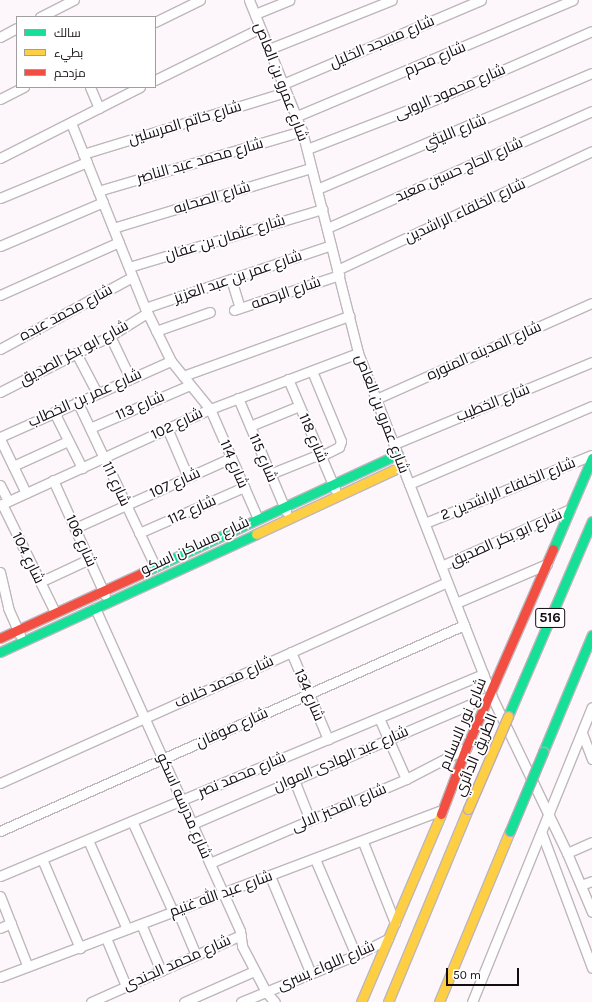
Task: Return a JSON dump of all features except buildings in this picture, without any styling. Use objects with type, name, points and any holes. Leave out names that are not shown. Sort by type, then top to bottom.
[{"type":"main road","name":"شارع مساكن اسكو","points":[[0,638],[398,454]]},
{"type":"main road","name":"شارع نور الاسلام","points":[[362,1002],[443,810],[466,748],[491,695],[592,458]]},
{"type":"main road","name":"شارع مساكن اسكو","points":[[0,652],[402,466]]},
{"type":"main road","name":"الطريق الدائري","points":[[388,1002],[468,809],[592,521]]},
{"type":"main road","points":[[439,1002],[592,635]]},
{"type":"street","points":[[44,16],[58,13],[74,0]]},
{"type":"street","points":[[156,22],[200,0]]},
{"type":"street","name":"شارع عمرو بن العاص","points":[[249,0],[302,131],[358,353],[491,695],[567,853],[592,912]]},
{"type":"street","points":[[254,14],[289,0]]},
{"type":"street","points":[[269,49],[392,0]]},
{"type":"street","name":"شارع مسجد الخليل","points":[[284,88],[480,0]]},
{"type":"street","name":"شارع محرم","points":[[297,116],[573,0]]},
{"type":"street","points":[[156,80],[260,28]]},
{"type":"street","points":[[0,37],[16,29]]},
{"type":"street","name":"شارع محمود الروبى","points":[[307,149],[434,100],[592,31]]},
{"type":"street","name":"شارع الليثي","points":[[317,189],[592,73]]},
{"type":"street","points":[[0,99],[22,88]]},
{"type":"street","points":[[90,88],[99,108]]},
{"type":"street","points":[[0,158],[138,88]]},
{"type":"street","name":"شارع خاتم المرسلين","points":[[0,198],[85,158],[284,88]]},
{"type":"street","name":"شارع الحاج حسين معبد","points":[[327,228],[592,111]]},
{"type":"street","name":"شارع 114","points":[[71,123],[146,311],[171,361],[210,409],[258,519]]},
{"type":"street","name":"شارع محمد عبد الناصر","points":[[98,191],[302,131]]},
{"type":"street","name":"شارع الخلفاء الراشدين","points":[[338,273],[592,151]]},
{"type":"street","name":"شارع الصحابه","points":[[113,228],[312,168]]},
{"type":"street","points":[[0,246],[103,202]]},
{"type":"street","name":"شارع عثمان بن عفان","points":[[129,267],[322,209]]},
{"type":"street","points":[[0,295],[119,242]]},
{"type":"street","name":"شارع عمر بن عبد العزيز","points":[[146,311],[231,279],[331,245]]},
{"type":"street","name":"شارع الرحمه","points":[[231,279],[237,309],[338,273]]},
{"type":"street","name":"شارع محمد عبده","points":[[0,348],[132,277]]},
{"type":"street","name":"شارع المدينه المنوره","points":[[376,399],[592,303]]},
{"type":"street","name":"شارع ابو بكر الصديق","points":[[0,392],[110,336],[146,311]]},
{"type":"street","points":[[156,332],[210,312]]},
{"type":"street","points":[[183,376],[349,316]]},
{"type":"street","points":[[110,336],[130,378]]},
{"type":"street","points":[[76,353],[97,393]]},
{"type":"street","name":"شارع 102","points":[[3,503],[210,409],[358,353]]},
{"type":"street","name":"شارع عمر بن الخطاب","points":[[0,438],[77,401],[171,361]]},
{"type":"street","name":"شارع الخطيب","points":[[394,444],[592,362]]},
{"type":"street","points":[[270,474],[320,455],[341,445],[312,371]]},
{"type":"street","name":"شارع 118","points":[[288,379],[338,496]]},
{"type":"street","name":"شارع 113","points":[[90,428],[190,385]]},
{"type":"street","name":"شارع 115","points":[[238,398],[289,518]]},
{"type":"street","name":"شارع 111","points":[[77,401],[155,566]]},
{"type":"street","points":[[250,426],[299,406]]},
{"type":"street","points":[[409,484],[592,406]]},
{"type":"street","points":[[54,412],[82,468]]},
{"type":"street","points":[[167,428],[188,477]]},
{"type":"street","points":[[0,438],[26,493]]},
{"type":"street","points":[[13,466],[68,441]]},
{"type":"street","name":"شارع الخلفاء الراشدين 2","points":[[424,523],[592,455]]},
{"type":"street","name":"شارع 107","points":[[75,528],[232,458]]},
{"type":"street","name":"شارع 106","points":[[54,480],[108,602]]},
{"type":"street","name":"شارع 104","points":[[0,485],[3,503],[55,612]]},
{"type":"street","name":"شارع 112","points":[[139,533],[244,487]]},
{"type":"street","name":"شارع ابو بكر الصديق","points":[[441,566],[570,510]]},
{"type":"street","points":[[206,542],[211,554]]},
{"type":"street","points":[[40,582],[89,559]]},
{"type":"street","points":[[456,603],[547,564]]},
{"type":"street","points":[[0,572],[8,608],[23,642]]},
{"type":"street","name":"شارع محمد خلاف","points":[[0,783],[447,582]]},
{"type":"street","name":"شارع مدرسه اسكو","points":[[95,608],[210,863],[241,935],[241,942],[254,971],[266,992],[275,1002]]},
{"type":"street","name":"شارع صوفان","points":[[0,831],[464,625]]},
{"type":"street","name":"شارع 134","points":[[291,652],[328,739]]},
{"type":"street","name":"شارع محمد نصر","points":[[0,876],[483,674]]},
{"type":"street","name":"شارع عبد الهادى الموان","points":[[192,824],[491,695]]},
{"type":"street","points":[[472,1002],[542,834],[592,707]]},
{"type":"street","points":[[378,718],[406,779]]},
{"type":"street","points":[[582,733],[592,759]]},
{"type":"street","name":"شارع المخبز الالى","points":[[210,863],[406,779],[466,748]]},
{"type":"street","points":[[294,780],[310,820]]},
{"type":"street","name":"شارع عبد الله غنيم","points":[[0,977],[27,965],[41,963],[443,810]]},
{"type":"street","points":[[132,821],[196,955]]},
{"type":"street","points":[[542,834],[592,968]]},
{"type":"street","points":[[88,840],[127,929]]},
{"type":"street","points":[[362,842],[395,923]]},
{"type":"street","points":[[567,853],[592,842]]},
{"type":"street","points":[[42,859],[80,948]]},
{"type":"street","points":[[314,859],[356,955]]},
{"type":"street","points":[[270,876],[311,974]]},
{"type":"street","points":[[581,885],[592,881]]},
{"type":"street","points":[[0,896],[27,965]]},
{"type":"street","points":[[0,928],[11,923]]},
{"type":"street","points":[[141,924],[161,971]]},
{"type":"street","name":"شارع محمد الجندى","points":[[91,1002],[241,935]]},
{"type":"street","points":[[106,938],[126,986]]},
{"type":"street","name":"شارع اللواء يسرى","points":[[242,1002],[356,955],[388,939]]},
{"type":"street","points":[[184,1002],[254,971]]},
{"type":"traffic: fast","points":[[142,573],[398,454]]},
{"type":"traffic: fast","points":[[553,549],[592,458]]},
{"type":"traffic: fast","points":[[508,716],[592,521]]},
{"type":"traffic: fast","points":[[0,652],[256,534]]},
{"type":"traffic: fast","points":[[543,752],[592,635]]},
{"type":"traffic: fast","points":[[510,831],[543,752]]},
{"type":"traffic: slow","points":[[256,534],[402,466]]},
{"type":"traffic: slow","points":[[468,809],[508,716]]},
{"type":"traffic: slow","points":[[388,1002],[468,809]]},
{"type":"traffic: slow","points":[[361,1002],[441,814]]},
{"type":"traffic: slow","points":[[439,1002],[510,831]]},
{"type":"traffic: jam","points":[[441,814],[466,748],[553,549]]},
{"type":"traffic: jam","points":[[0,638],[142,573]]}]
